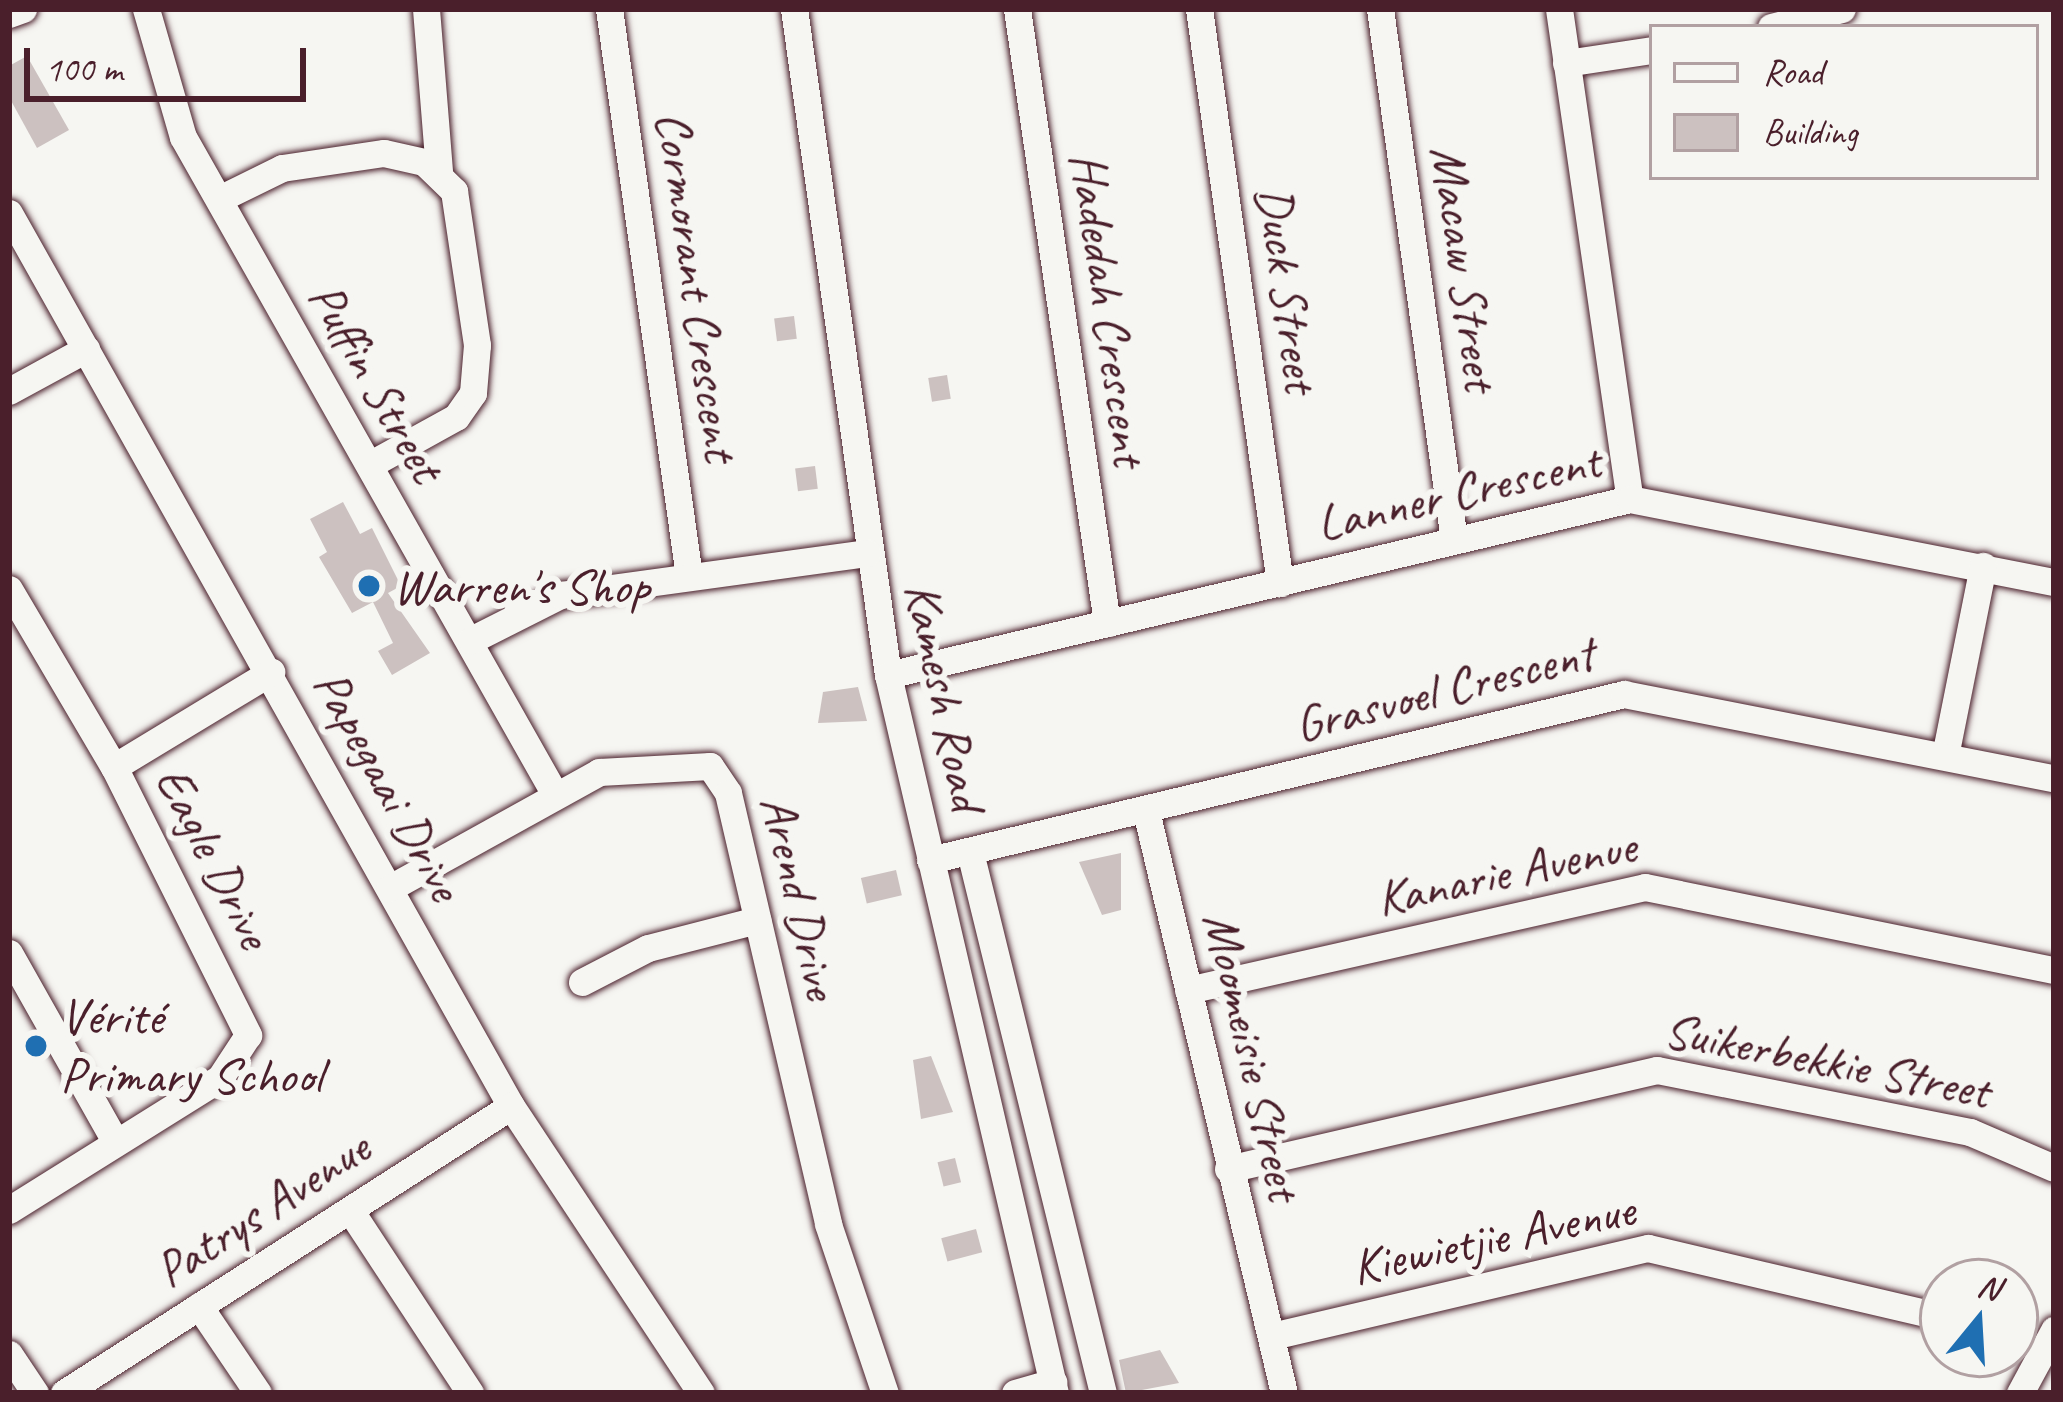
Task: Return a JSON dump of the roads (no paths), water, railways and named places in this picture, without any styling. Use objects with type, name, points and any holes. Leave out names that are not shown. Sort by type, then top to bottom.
[{"type":"street","points":[[9,14],[23,9]]},
{"type":"street","name":"Puffin Street","points":[[146,9],[171,112],[553,791]]},
{"type":"street","points":[[369,465],[456,417],[478,376],[454,190],[440,172],[426,9]]},
{"type":"street","name":"Cormorant Crescent","points":[[609,9],[689,575]]},
{"type":"street","name":"Kamesh Road","points":[[794,9],[867,553],[888,675],[1054,1388]]},
{"type":"street","name":"Hadedah Crescent","points":[[1017,9],[1107,623]]},
{"type":"street","name":"Duck Street","points":[[1199,9],[1280,583]]},
{"type":"street","name":"Macaw Street","points":[[1380,9],[1454,540]]},
{"type":"street","points":[[1559,9],[1630,499]]},
{"type":"street","points":[[1783,24],[1842,9]]},
{"type":"street","points":[[1567,63],[1649,50]]},
{"type":"street","points":[[219,200],[282,168],[384,153],[440,172]]},
{"type":"street","name":"Papegaai Drive","points":[[9,213],[511,1106],[701,1393]]},
{"type":"street","points":[[9,391],[86,349]]},
{"type":"street","name":"Lanner Crescent","points":[[888,675],[1630,499],[2054,582]]},
{"type":"street","points":[[471,640],[536,602],[689,575],[867,553]]},
{"type":"street","points":[[1945,756],[1983,566]]},
{"type":"street","name":"Eagle Drive","points":[[9,589],[114,767],[248,1035],[220,1078],[9,1210]]},
{"type":"street","points":[[114,767],[271,672]]},
{"type":"street","name":"Grasvoel Crescent","points":[[930,860],[1624,694],[2054,778]]},
{"type":"street","name":"Arend Drive","points":[[390,888],[553,791],[625,764],[710,766],[728,793],[828,1224],[885,1393]]},
{"type":"street","name":"Moomeisie Street","points":[[1146,811],[1284,1393]]},
{"type":"street","points":[[970,852],[1103,1393]]},
{"type":"street","name":"Kanarie Avenue","points":[[1188,990],[1646,887],[2054,970]]},
{"type":"street","points":[[582,982],[648,948],[757,920]]},
{"type":"street","points":[[9,953],[115,1141]]},
{"type":"street","name":"Suikerbekkie Street","points":[[1228,1168],[1657,1070],[1970,1132],[2054,1168]]},
{"type":"street","name":"Patrys Avenue","points":[[64,1393],[511,1106]]},
{"type":"street","points":[[350,1210],[470,1393]]},
{"type":"street","name":"Kiewietjie Avenue","points":[[1272,1336],[1648,1248],[1919,1310]]},
{"type":"street","points":[[199,1306],[258,1393]]},
{"type":"street","points":[[9,1354],[35,1393]]},
{"type":"street","points":[[1015,1393],[1054,1388]]},
{"type":"place","name":"Warren's Shop","points":[[369,586]]},
{"type":"place","name":"Vérité Primary School","points":[[36,1046]]}]
